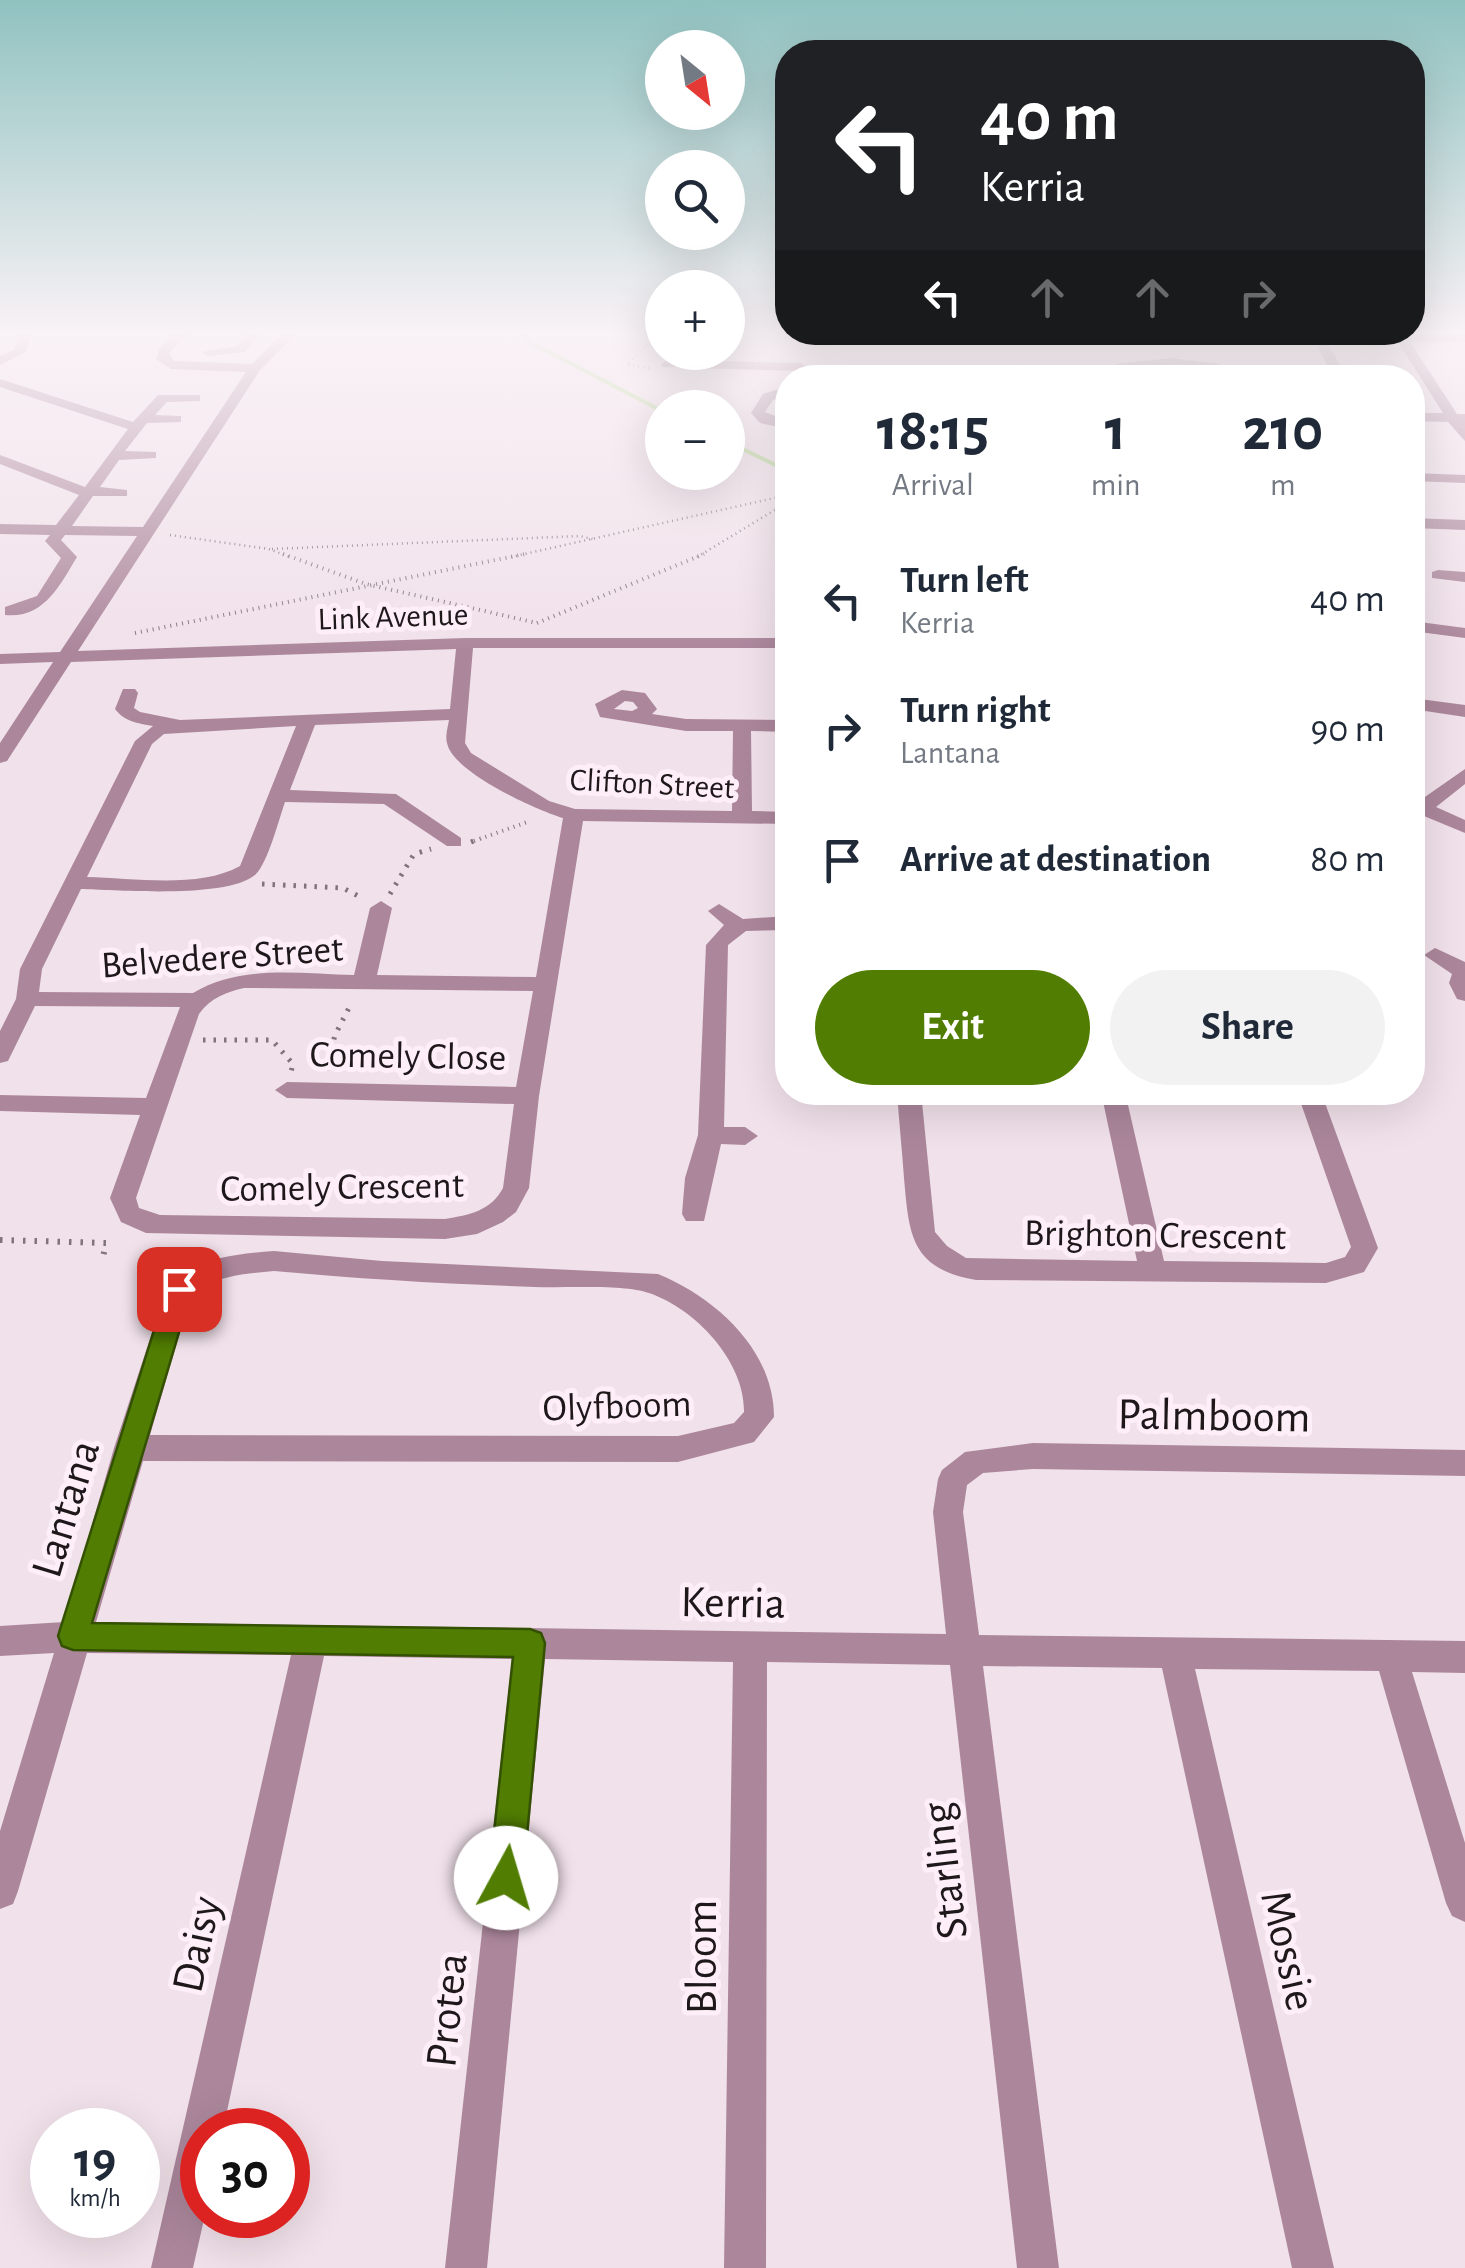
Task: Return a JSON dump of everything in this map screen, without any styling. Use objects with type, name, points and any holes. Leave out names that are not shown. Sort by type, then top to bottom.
[{"type":"street","points":[[12,611],[43,599],[67,560],[67,552],[52,543],[127,439]]},
{"type":"street","points":[[0,757],[208,439]]},
{"type":"street","points":[[114,456],[151,456]]},
{"type":"street","points":[[0,475],[44,458]]},
{"type":"street","points":[[0,459],[89,492],[122,492]]},
{"type":"street","points":[[1425,477],[1465,479]]},
{"type":"street","points":[[1425,524],[1465,525]]},
{"type":"street","points":[[0,529],[147,532]]},
{"type":"street","points":[[1438,575],[1465,577]]},
{"type":"street","points":[[1425,628],[1465,633]]},
{"type":"street","name":"Link Avenue","points":[[0,659],[465,643],[775,643]]},
{"type":"street","name":"Clifton Street","points":[[465,643],[456,743],[464,757],[564,812],[775,818]]},
{"type":"street","points":[[129,693],[124,708],[130,715],[177,726],[457,714]]},
{"type":"street","points":[[1425,705],[1465,710]]},
{"type":"street","points":[[638,716],[674,724],[775,726]]},
{"type":"street","points":[[72,883],[221,882],[238,878],[248,869],[308,720]]},
{"type":"street","name":"Belvedere Street","points":[[177,726],[154,732],[144,741],[32,969],[27,999],[197,1000],[220,987],[244,981],[544,984]]},
{"type":"street","points":[[742,726],[742,818]]},
{"type":"street","points":[[1425,806],[1465,775]]},
{"type":"street","points":[[278,796],[390,798],[454,842]]},
{"type":"street","name":"Comely Crescent","points":[[197,1000],[123,1198],[124,1208],[134,1219],[160,1225],[446,1228],[477,1224],[507,1206],[516,1188],[564,812]]},
{"type":"street","points":[[1425,814],[1465,827]]},
{"type":"street","points":[[364,982],[381,908]]},
{"type":"street","points":[[719,911],[739,926]]},
{"type":"street","points":[[696,1214],[698,1178],[711,1135],[717,946],[720,938],[739,926],[775,924]]},
{"type":"street","points":[[1434,955],[1465,971],[1460,984],[1465,994]]},
{"type":"street","points":[[0,1054],[27,999]]},
{"type":"street","name":"Comely Close","points":[[287,1090],[526,1096]]},
{"type":"street","points":[[0,1103],[155,1107]]},
{"type":"street","name":"Brighton Crescent","points":[[910,1105],[922,1232],[945,1260],[976,1270],[1326,1273],[1346,1269],[1361,1260],[1366,1248],[1314,1105]]},
{"type":"street","points":[[1116,1105],[1153,1271]]},
{"type":"street","points":[[711,1135],[745,1136]]},
{"type":"street","name":"Olyfboom","points":[[129,1448],[678,1448],[743,1433],[759,1417],[758,1387],[714,1324],[676,1291],[648,1281],[382,1271],[274,1261],[227,1265],[196,1276]]},
{"type":"street","name":"Lantana","points":[[0,1891],[179,1289],[196,1276]]},
{"type":"street","name":"Palmboom","points":[[964,1467],[976,1461],[1033,1456],[1465,1463]]},
{"type":"street","name":"Starling","points":[[964,1467],[953,1479],[948,1512],[1038,2268]]},
{"type":"street","name":"Kerria","points":[[0,1641],[73,1636],[1465,1657]]},
{"type":"street","name":"Daisy","points":[[172,2268],[311,1640]]},
{"type":"street","name":"Protea","points":[[466,2268],[530,1643]]},
{"type":"street","name":"Bloom","points":[[746,2268],[750,1646]]},
{"type":"street","name":"Mossie","points":[[1175,1652],[1313,2268]]},
{"type":"street","points":[[1391,1656],[1465,1904]]},
{"type":"path","points":[[122,635],[598,540],[775,498]]},
{"type":"path","points":[[270,549],[366,584],[537,623],[706,553],[775,510]]},
{"type":"path","points":[[147,532],[270,549],[580,536],[598,540]]},
{"type":"path","points":[[537,623],[552,642]]},
{"type":"path","points":[[221,882],[342,888],[381,908],[414,854],[454,842],[478,842],[564,812]]},
{"type":"path","points":[[320,1092],[335,1034],[364,982]]},
{"type":"path","points":[[179,1040],[272,1040],[293,1064]]},
{"type":"path","points":[[0,1240],[106,1243],[102,1262]]},
{"type":"waterway","points":[[745,450],[775,465]]},
{"type":"route","points":[[179,1289],[73,1636],[530,1643],[506,1878]]}]
